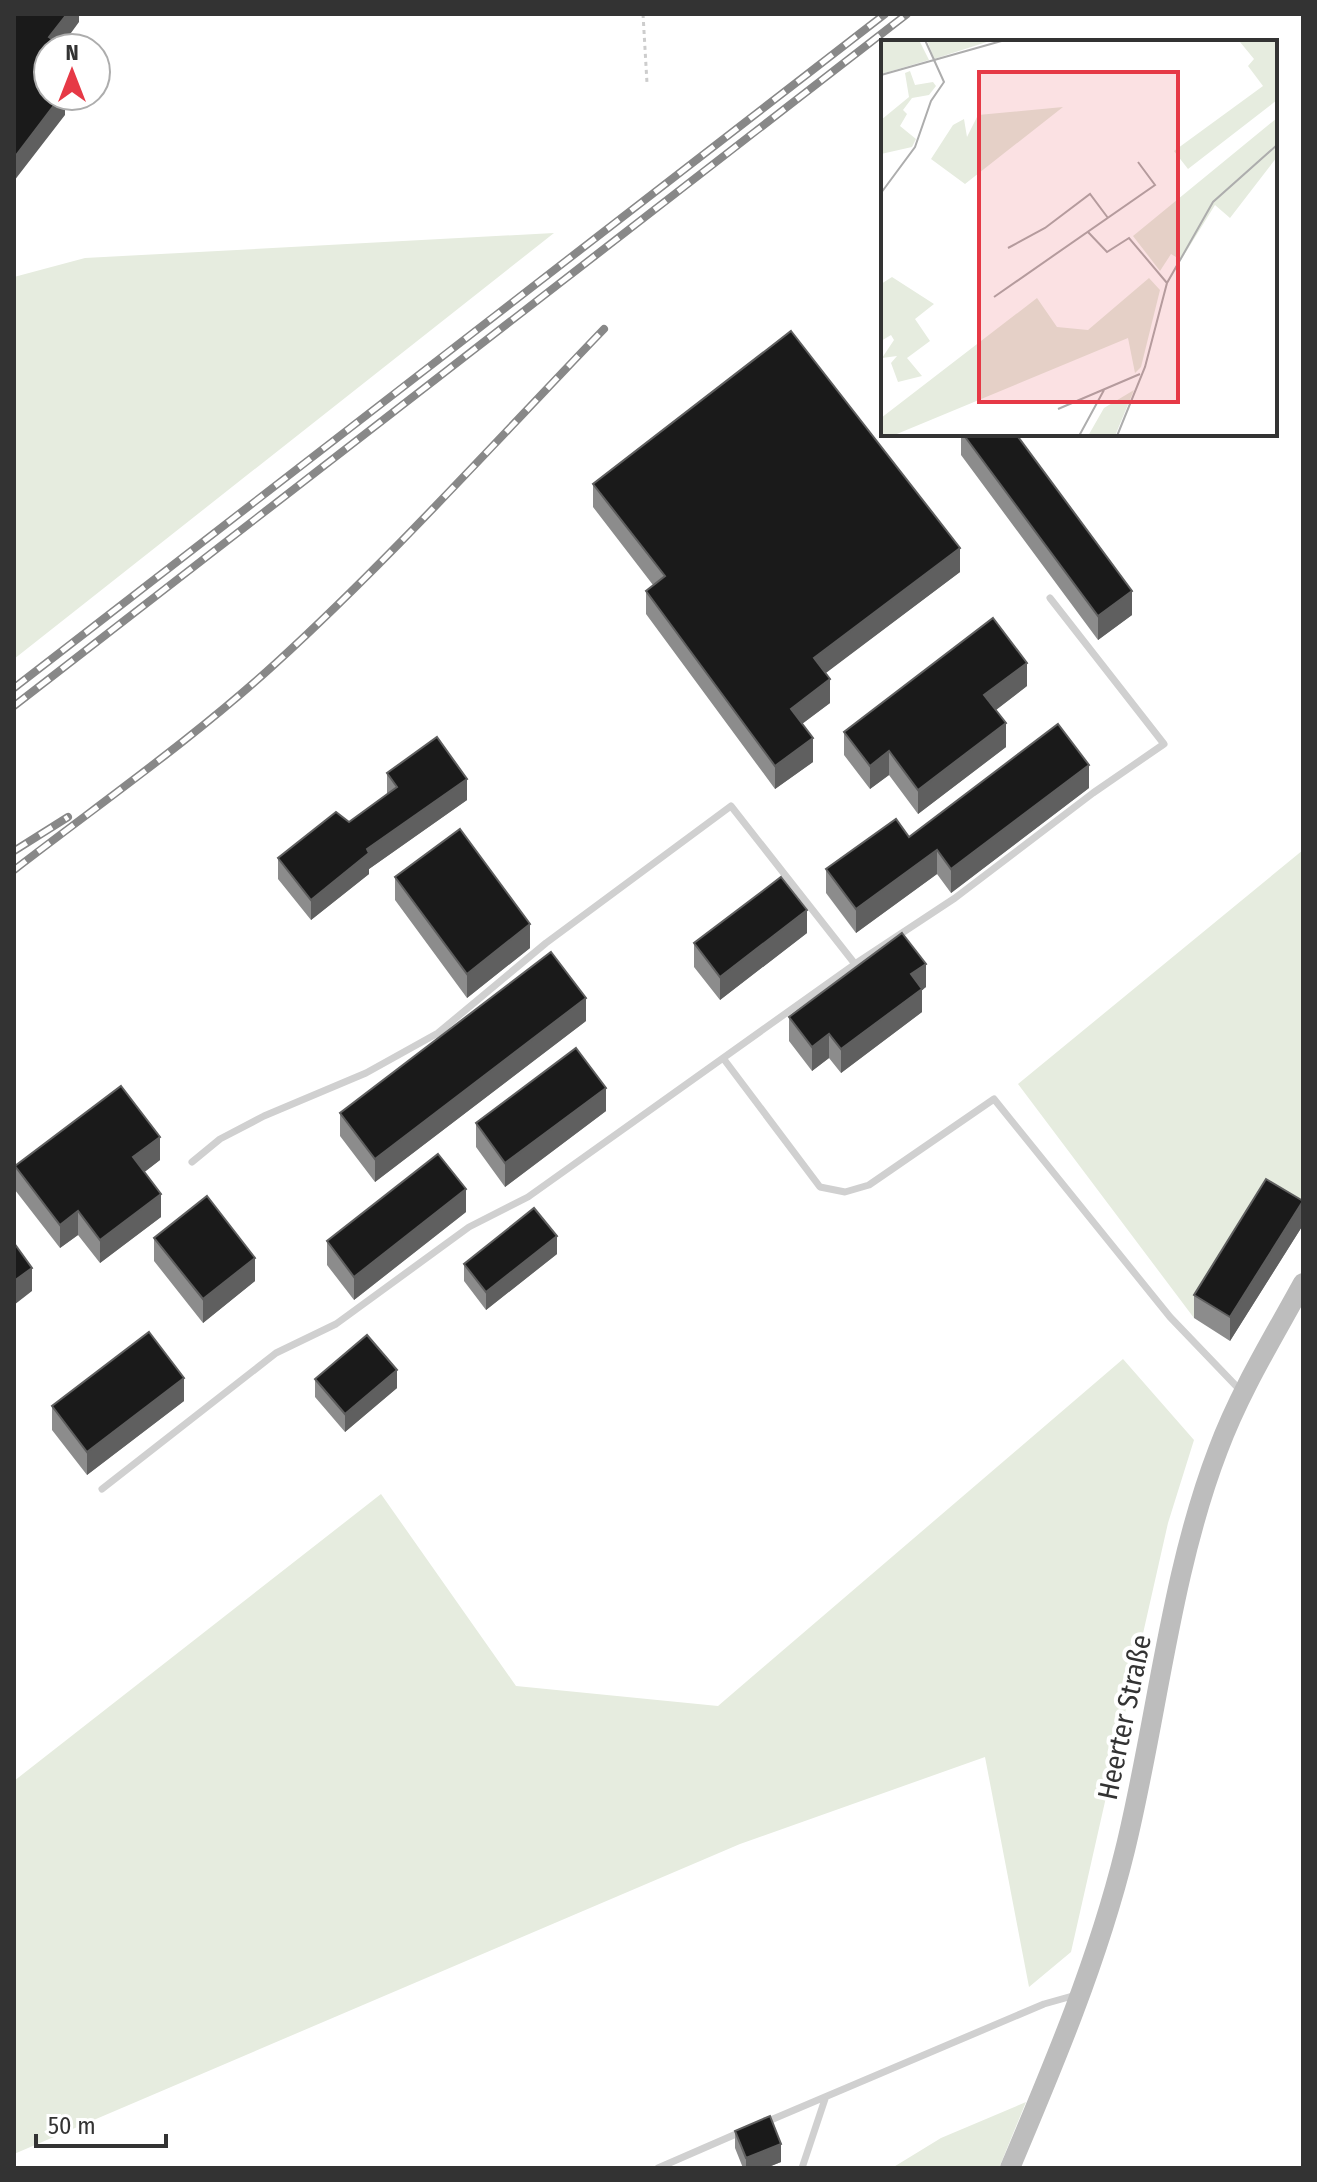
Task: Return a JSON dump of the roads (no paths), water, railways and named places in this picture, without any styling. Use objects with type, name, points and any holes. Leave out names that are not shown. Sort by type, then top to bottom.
[{"type":"main road","name":"Heerter Straße","points":[[1010,2168],[1082,1993],[1125,1849],[1191,1535],[1217,1451],[1242,1392],[1303,1283]]},
{"type":"lane","points":[[102,1489],[276,1353],[336,1324],[469,1227],[528,1197],[855,964],[955,898],[1093,793],[1164,744],[1050,598]]},
{"type":"lane","points":[[192,1162],[220,1139],[253,1121],[366,1073],[438,1033],[546,943],[731,806],[855,964]]},
{"type":"lane","points":[[723,1058],[820,1187],[845,1192],[869,1185],[994,1099],[1170,1317],[1242,1392]]},
{"type":"lane","points":[[762,2124],[1044,2004],[1082,1993]]},
{"type":"lane","points":[[802,2168],[825,2099]]},
{"type":"lane","points":[[658,2168],[749,2129]]},
{"type":"railway","points":[[14,688],[885,14]]},
{"type":"railway","points":[[14,706],[907,14]]},
{"type":"railway","points":[[14,870],[180,744],[276,663],[402,541],[604,329]]},
{"type":"railway","points":[[14,851],[68,817]]}]
